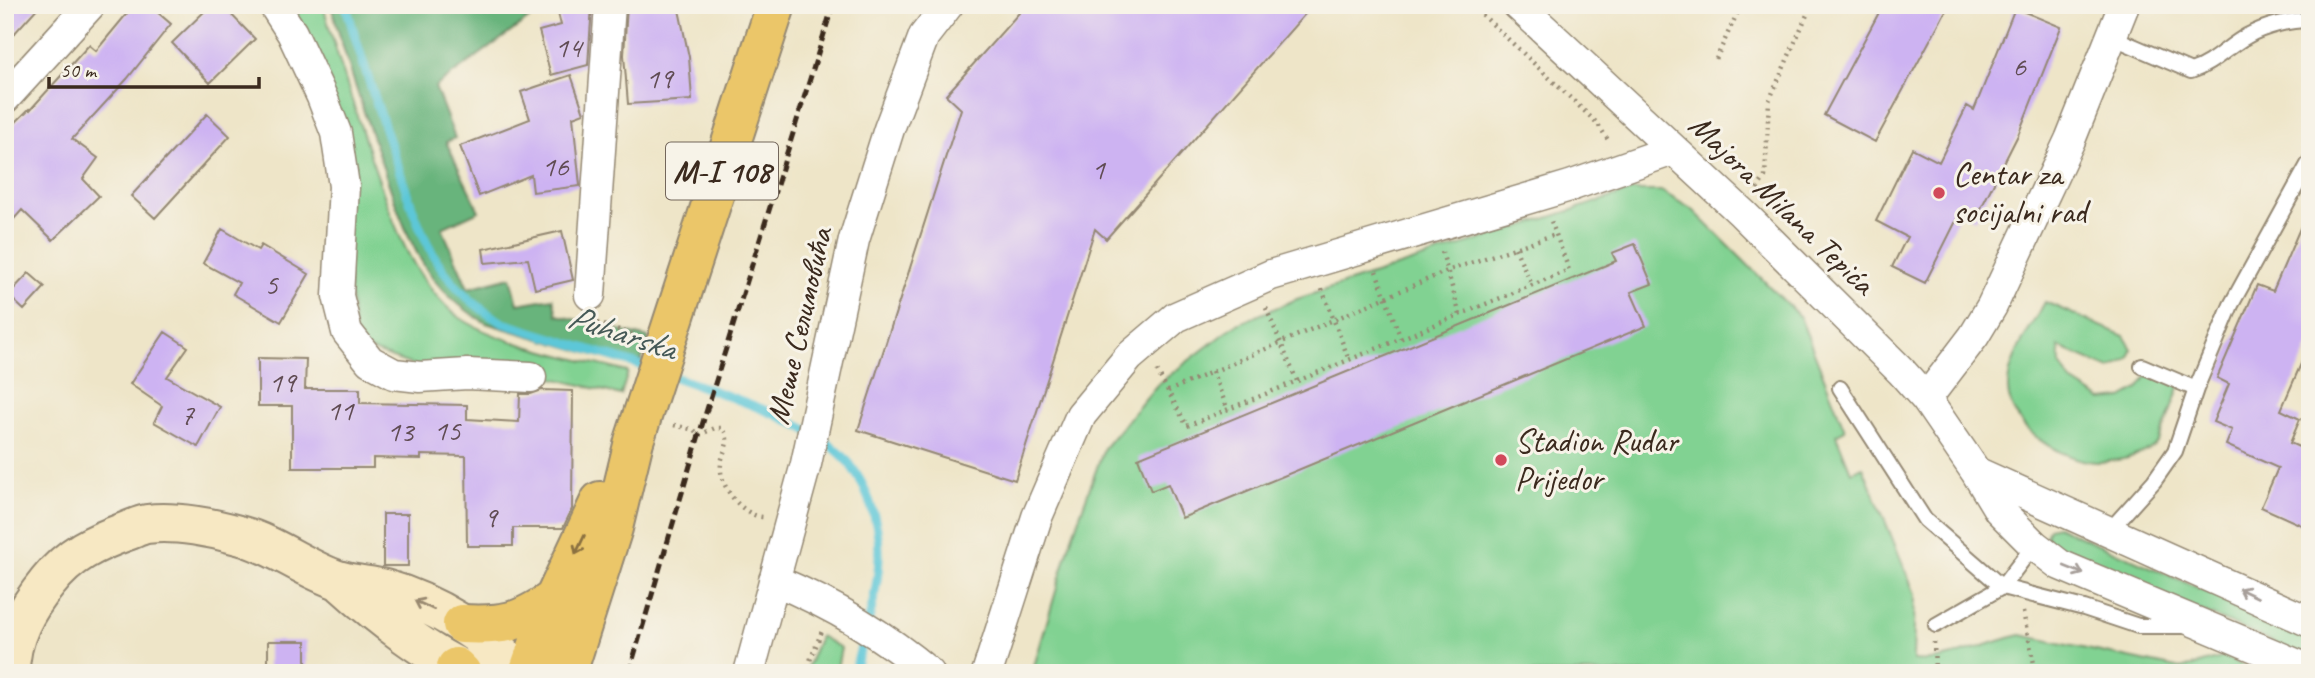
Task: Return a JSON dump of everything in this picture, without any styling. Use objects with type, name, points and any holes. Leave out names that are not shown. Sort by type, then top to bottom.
[{"type":"main road","name":"M-I 108","points":[[567,673],[613,528],[640,424],[776,5]]},
{"type":"main road","name":"M-I 108","points":[[528,673],[554,599],[640,424]]},
{"type":"main road","points":[[462,624],[496,626],[519,620],[554,599]]},
{"type":"street","points":[[5,98],[90,5]]},
{"type":"street","points":[[274,5],[292,33],[336,133],[344,187],[338,296],[347,332],[370,361],[394,374],[420,377],[467,374],[531,377]]},
{"type":"street","points":[[590,295],[610,5]]},
{"type":"street","name":"Меше Селимовића","points":[[749,673],[806,464],[854,240],[889,129],[924,36],[947,5]]},
{"type":"street","name":"Majora Milana Tepića","points":[[1518,5],[1742,213],[1901,371],[1926,399],[1999,510],[2034,545],[2060,565],[2310,670]]},
{"type":"street","points":[[1926,399],[1974,336],[1992,306],[2070,140],[2124,5]]},
{"type":"street","points":[[987,673],[1037,517],[1081,415],[1129,357],[1176,317],[1271,275],[1542,194],[1673,150]]},
{"type":"street","points":[[1976,472],[2310,622]]},
{"type":"street","points":[[10,665],[18,628],[33,601],[60,566],[93,543],[147,524],[189,525],[243,536],[339,580],[386,589],[462,624],[489,643],[519,673]]},
{"type":"street","points":[[339,580],[369,607],[464,671]]},
{"type":"street","points":[[774,580],[838,609],[903,651],[929,673]]},
{"type":"lane","points":[[2112,37],[2192,71],[2206,66],[2246,36],[2271,26],[2310,20]]},
{"type":"lane","points":[[2109,531],[2154,481],[2175,451],[2196,389],[2231,305],[2310,160]]},
{"type":"lane","points":[[2142,366],[2196,389]]},
{"type":"lane","points":[[1840,387],[1925,520],[2002,587],[2084,608],[2138,626],[2208,626]]},
{"type":"lane","points":[[1936,625],[2002,587],[2034,545]]},
{"type":"path","points":[[1472,5],[1597,123],[1627,166]]},
{"type":"path","points":[[1716,59],[1741,5]]},
{"type":"path","points":[[1742,213],[1765,177],[1769,101],[1810,8],[1804,5]]},
{"type":"path","points":[[1143,346],[1187,426],[1569,270],[1542,194]]},
{"type":"path","points":[[1168,391],[1447,271],[1556,234]]},
{"type":"path","points":[[1516,248],[1532,285]]},
{"type":"path","points":[[1447,271],[1460,315]]},
{"type":"path","points":[[1255,282],[1297,381]]},
{"type":"path","points":[[590,295],[593,318],[600,325],[645,336],[670,332]]},
{"type":"path","points":[[1386,297],[1401,339]]},
{"type":"path","points":[[1333,319],[1349,360]]},
{"type":"path","points":[[1212,371],[1228,410]]},
{"type":"path","points":[[640,424],[685,428],[694,430],[699,435],[722,428],[728,435],[728,442],[720,466],[732,498],[745,511],[758,517],[792,515]]},
{"type":"path","points":[[2018,592],[2036,673]]},
{"type":"path","points":[[805,673],[838,609]]},
{"type":"path","points":[[1935,673],[1936,625]]},
{"type":"green space","points":[[272,5],[323,5],[352,101],[391,214],[415,266],[437,297],[465,321],[501,338],[628,372],[621,395],[537,374],[418,367],[356,345],[332,138]]},
{"type":"green space","points":[[331,5],[548,5],[435,87],[455,138],[446,142],[479,211],[442,228],[468,288],[511,277],[518,304],[553,298],[557,315],[649,338],[639,368],[486,323],[458,304],[434,280],[415,249],[397,208]]},
{"type":"green space","name":"Stadion Rudar Prijedor","points":[[1631,191],[1661,191],[1693,210],[1800,317],[1845,430],[1836,435],[1851,472],[1863,467],[1915,594],[1913,660],[1954,656],[2021,635],[2181,669],[2224,657],[2260,673],[1032,673],[1071,540],[1104,448],[1157,385],[1235,325],[1297,299]]},
{"type":"green space","points":[[2045,302],[2124,336],[2132,349],[2129,359],[2110,369],[2059,347],[2060,364],[2070,380],[2102,400],[2122,398],[2138,389],[2150,371],[2180,385],[2162,433],[2150,449],[2116,460],[2082,460],[2039,439],[2017,417],[2008,389],[2011,366]]},
{"type":"green space","points":[[2057,526],[2310,637],[2310,658],[2057,549],[2046,537],[2049,528]]},
{"type":"green space","points":[[820,636],[841,648],[836,673],[805,673]]},
{"type":"building","points":[[5,5],[40,5],[5,44]]},
{"type":"building","points":[[134,5],[149,5],[171,24],[127,79],[72,139],[98,158],[83,179],[99,196],[53,240],[22,210],[5,229],[5,133],[30,110],[89,45],[96,51]]},
{"type":"building","points":[[211,5],[222,5],[255,39],[210,83],[172,43]]},
{"type":"building","points":[[556,5],[592,5],[588,65],[551,75],[539,31],[561,25]]},
{"type":"building","points":[[627,5],[678,5],[689,57],[692,100],[628,104],[624,55]]},
{"type":"building","points":[[1026,5],[1313,5],[1106,239],[1095,229],[1015,480],[858,430],[961,109],[946,95]]},
{"type":"building","points":[[1883,5],[1949,5],[1875,142],[1824,115]]},
{"type":"building","name":"Centar za socijalni rad","points":[[2015,8],[2061,27],[2018,135],[1975,220],[1960,213],[1925,283],[1892,267],[1907,237],[1876,221],[1912,148],[1939,162],[1967,106],[1974,110]]},
{"type":"building","points":[[571,75],[584,113],[573,117],[580,186],[533,192],[531,175],[479,196],[460,146],[530,119],[521,92]]},
{"type":"building","points":[[207,114],[230,136],[155,218],[131,196]]},
{"type":"building","points":[[2310,205],[2310,343],[2281,410],[2300,419],[2290,443],[2310,452],[2310,529],[2261,507],[2278,468],[2226,445],[2232,430],[2213,422],[2229,384],[2217,378],[2257,285],[2273,291]]},
{"type":"building","points":[[222,229],[258,250],[261,245],[309,274],[281,322],[233,294],[239,283],[203,263]]},
{"type":"building","points":[[562,231],[573,280],[535,289],[528,259],[485,263],[483,249]]},
{"type":"building","points":[[1635,244],[1652,284],[1631,292],[1646,326],[1182,518],[1168,484],[1151,491],[1138,458],[1616,261],[1612,253]]},
{"type":"building","points":[[29,273],[45,287],[24,310],[8,295]]},
{"type":"building","points":[[165,332],[188,347],[167,377],[220,407],[198,447],[154,422],[162,406],[130,384]]},
{"type":"building","points":[[258,358],[306,359],[305,389],[360,389],[360,403],[467,405],[467,419],[519,422],[520,394],[542,390],[573,391],[572,509],[563,528],[513,528],[513,546],[467,546],[466,456],[373,458],[373,468],[292,468],[292,406],[258,406]]},
{"type":"building","points":[[383,514],[408,514],[408,566],[383,566]]},
{"type":"building","points":[[268,641],[306,641],[306,673],[268,673]]},
{"type":"waterway","name":"Puharska","points":[[346,5],[413,211],[430,249],[451,280],[475,304],[503,323],[649,368]]},
{"type":"waterway","name":"Puharska","points":[[666,374],[758,407],[805,429],[841,454],[858,476],[874,516],[879,557],[873,601],[854,673]]},
{"type":"railway","points":[[629,673],[699,435],[833,5]]},
{"type":"place","name":"Centar za socijalni rad","points":[[1939,193]]},
{"type":"place","name":"Stadion Rudar Prijedor","points":[[1501,460]]}]
